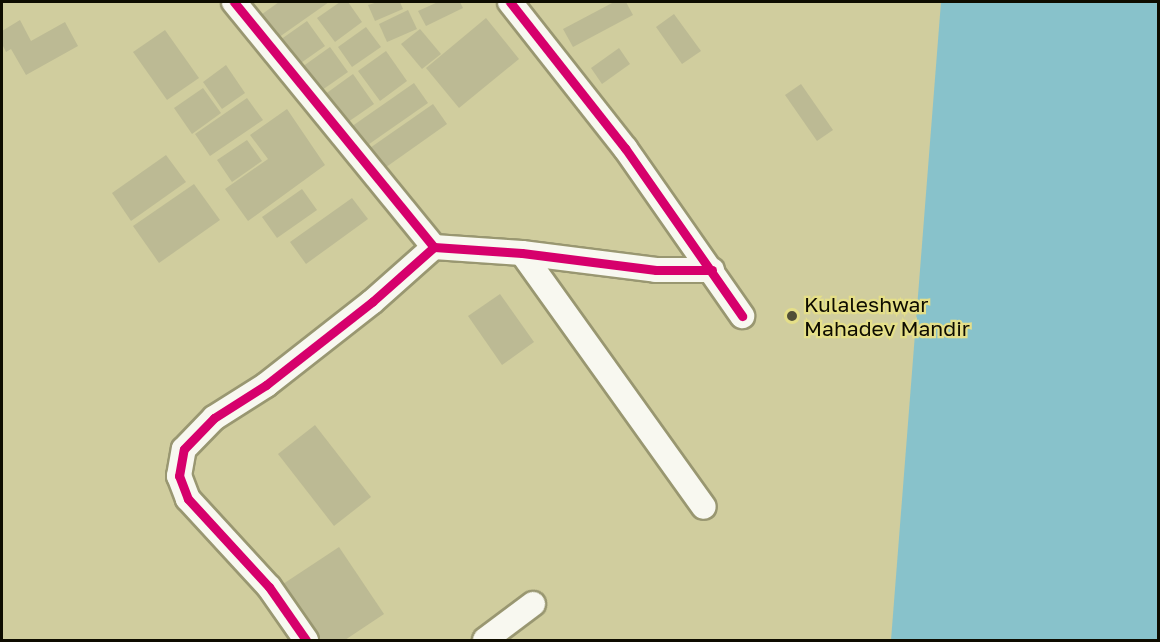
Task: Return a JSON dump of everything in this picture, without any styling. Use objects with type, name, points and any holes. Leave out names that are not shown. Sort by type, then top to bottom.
[{"type":"street","points":[[234,2],[434,247]]},
{"type":"street","points":[[510,2],[625,148],[742,316]]},
{"type":"street","points":[[306,640],[268,587],[188,499],[179,476],[184,449],[214,418],[266,385],[372,302],[434,247],[522,253],[656,270],[711,270]]},
{"type":"street","points":[[522,253],[704,507]]},
{"type":"street","points":[[485,640],[533,604]]},
{"type":"water","points":[[941,2],[1158,2],[1158,640],[891,640]]},
{"type":"building","points":[[279,2],[329,2],[275,40],[258,17]]},
{"type":"building","points":[[340,2],[348,2],[362,22],[335,42],[317,18]]},
{"type":"building","points":[[378,2],[400,2],[403,9],[375,21],[368,5]]},
{"type":"building","points":[[438,2],[460,2],[463,8],[426,26],[418,11]]},
{"type":"building","points":[[614,2],[626,2],[633,15],[573,47],[563,29]]},
{"type":"building","points":[[408,10],[417,29],[387,42],[379,24]]},
{"type":"building","points":[[674,14],[701,51],[682,64],[656,27]]},
{"type":"building","points":[[486,18],[519,59],[459,108],[426,68]]},
{"type":"building","points":[[20,20],[31,41],[65,22],[78,46],[26,75],[11,49],[6,52],[2,44],[2,31]]},
{"type":"building","points":[[307,21],[325,46],[298,65],[280,40]]},
{"type":"building","points":[[366,27],[381,47],[352,67],[338,47]]},
{"type":"building","points":[[420,29],[441,54],[422,69],[401,44]]},
{"type":"building","points":[[165,30],[199,78],[167,100],[133,52]]},
{"type":"building","points":[[330,47],[348,72],[312,97],[295,72]]},
{"type":"building","points":[[619,48],[630,64],[602,84],[591,68]]},
{"type":"building","points":[[386,51],[407,81],[380,101],[358,71]]},
{"type":"building","points":[[226,65],[245,93],[222,109],[203,82]]},
{"type":"building","points":[[353,74],[374,104],[338,129],[317,100]]},
{"type":"building","points":[[414,83],[428,103],[362,149],[348,129]]},
{"type":"building","points":[[801,84],[833,130],[817,141],[785,95]]},
{"type":"building","points":[[203,88],[221,113],[192,134],[174,108]]},
{"type":"building","points":[[247,98],[263,120],[210,156],[195,134]]},
{"type":"building","points":[[433,104],[447,124],[382,170],[367,150]]},
{"type":"building","points":[[287,109],[325,165],[248,221],[225,189],[268,159],[250,135]]},
{"type":"building","points":[[247,140],[262,161],[232,182],[217,160]]},
{"type":"building","points":[[166,155],[186,182],[131,221],[112,193]]},
{"type":"building","points":[[194,184],[220,220],[159,263],[133,226]]},
{"type":"building","points":[[302,189],[317,210],[277,238],[262,217]]},
{"type":"building","points":[[352,198],[368,219],[306,264],[290,242]]},
{"type":"building","points":[[500,294],[534,342],[502,365],[468,316]]},
{"type":"building","points":[[315,425],[371,497],[334,526],[278,454]]},
{"type":"building","points":[[339,547],[384,614],[345,640],[316,640],[280,586]]},
{"type":"cycle path","points":[[234,2],[434,247],[522,253],[656,270],[712,270]]},
{"type":"cycle path","points":[[510,2],[625,148],[742,316]]},
{"type":"cycle path","points":[[306,640],[269,587],[188,499],[179,476],[184,449],[214,418],[266,385],[372,302],[434,247]]},
{"type":"place","name":"Kulaleshwar Mahadev Mandir","points":[[792,316]]}]
